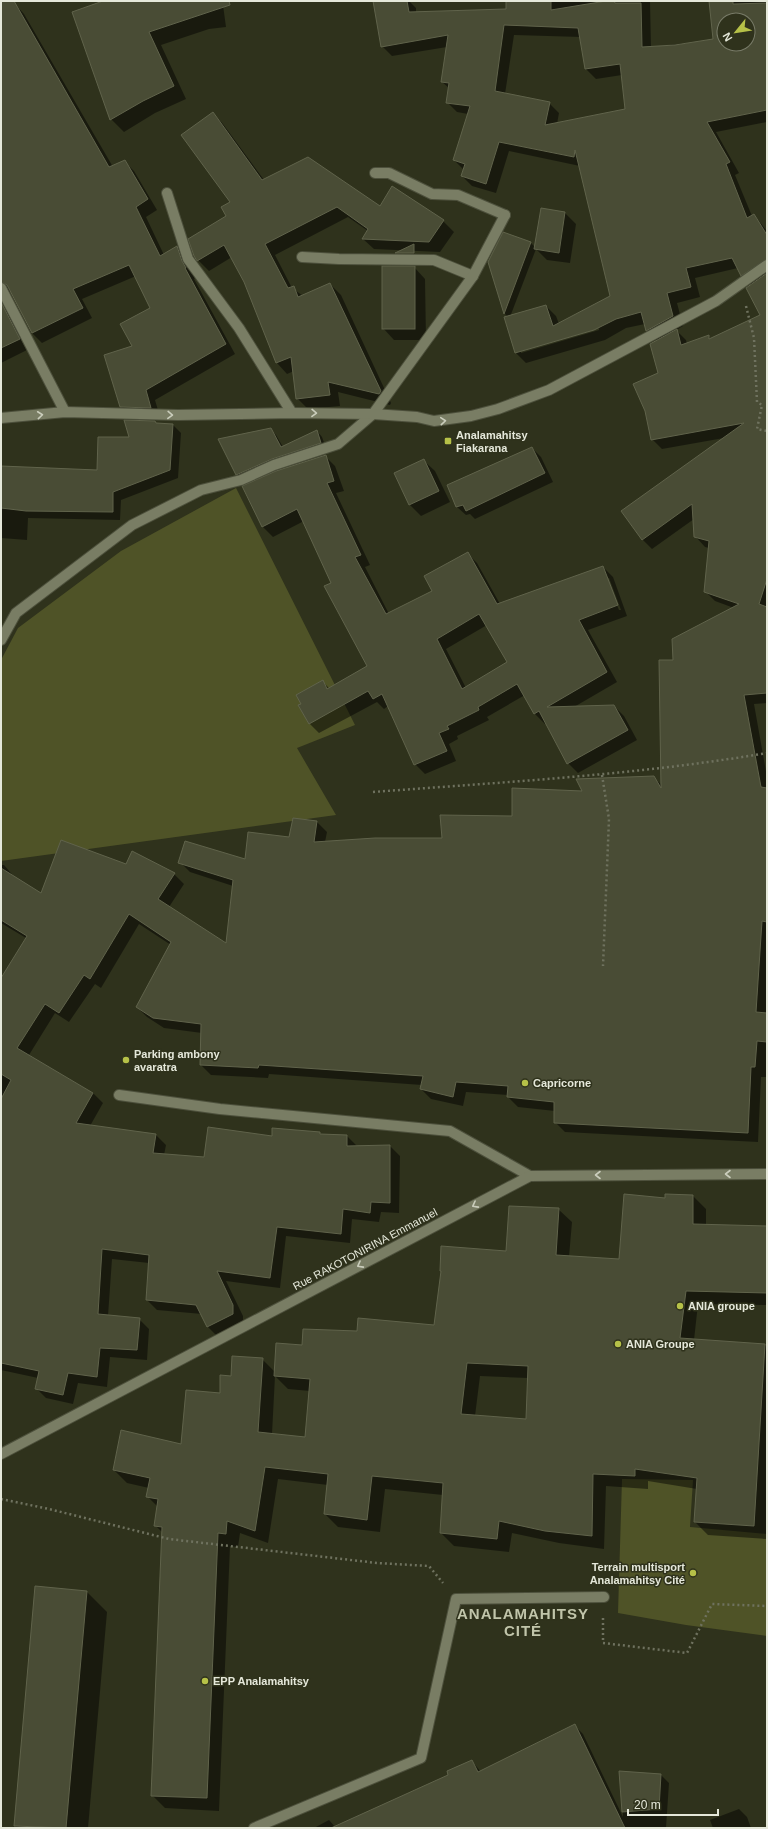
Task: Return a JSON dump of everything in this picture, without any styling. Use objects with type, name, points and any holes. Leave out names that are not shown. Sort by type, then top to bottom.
[{"type":"street","points":[[1,640],[16,613],[132,525],[201,490],[241,480],[274,465],[338,444],[373,414],[473,276],[505,215],[458,196],[432,194],[389,173],[375,173]]},
{"type":"street","points":[[167,193],[188,259],[239,328],[292,413]]},
{"type":"street","points":[[302,256],[338,259],[434,260],[473,276]]},
{"type":"street","points":[[1,418],[65,412],[178,415],[292,413],[373,414],[417,417],[434,421],[471,416],[498,409],[549,390],[716,301],[767,264]]},
{"type":"street","points":[[1,288],[65,412]]},
{"type":"street","points":[[119,1095],[220,1110],[450,1131],[530,1176]]},
{"type":"street","name":"Rue RAKOTONIRINA Emmanuel","points":[[1,1454],[530,1176],[767,1174]]},
{"type":"street","points":[[254,1828],[421,1758],[456,1600],[604,1597]]},
{"type":"path","points":[[740,284],[754,338],[757,402],[762,405],[758,429],[767,431]]},
{"type":"path","points":[[373,792],[602,776],[719,761],[767,753]]},
{"type":"path","points":[[602,776],[609,819],[603,966]]},
{"type":"path","points":[[1,1499],[50,1509],[169,1539],[377,1563],[429,1566],[456,1600]]},
{"type":"path","points":[[604,1597],[603,1643],[688,1653],[712,1604],[767,1606]]},
{"type":"green space","points":[[236,488],[355,725],[297,748],[336,815],[1,861],[1,660],[18,628],[121,551]]},
{"type":"green space","name":"Terrain multisport Analamahitsy Cité","points":[[622,1479],[693,1480],[690,1527],[767,1534],[767,1636],[686,1625],[618,1613]]},
{"type":"building","points":[[1,1],[14,1],[109,167],[125,160],[148,199],[136,207],[160,256],[177,246],[185,268],[226,344],[146,390],[151,408],[120,407],[104,355],[132,346],[120,324],[150,308],[129,265],[73,289],[83,308],[32,333],[7,285],[1,282]]},
{"type":"building","points":[[103,1],[229,1],[230,5],[149,32],[174,86],[143,101],[110,120],[72,12]]},
{"type":"building","points":[[373,1],[407,1],[409,12],[506,9],[506,1],[551,1],[551,10],[606,1],[614,1],[615,3],[641,3],[642,47],[675,45],[713,39],[709,1],[733,1],[733,4],[767,3],[767,110],[707,122],[730,162],[726,164],[747,218],[754,214],[767,235],[767,259],[741,276],[732,258],[686,268],[691,287],[667,293],[673,316],[646,331],[641,312],[616,319],[594,330],[515,353],[504,317],[546,305],[553,326],[610,296],[575,150],[574,157],[499,142],[486,184],[461,176],[465,164],[453,160],[470,106],[446,103],[449,83],[441,82],[448,35],[381,47]],"holes":[[[504,25],[578,28],[585,69],[620,64],[625,109],[545,125],[550,102],[495,91]]]},
{"type":"building","points":[[213,112],[262,180],[308,157],[380,206],[392,186],[444,220],[429,242],[362,239],[368,229],[337,207],[265,244],[288,288],[294,286],[298,297],[330,283],[381,391],[379,394],[328,382],[330,395],[296,399],[291,357],[276,363],[244,282],[224,245],[197,261],[194,256],[188,239],[226,216],[221,207],[230,202],[181,135]]},
{"type":"building","points":[[541,208],[565,212],[559,253],[534,249]]},
{"type":"building","points":[[503,232],[531,242],[504,314],[488,262]]},
{"type":"building","points":[[414,244],[414,253],[395,253]]},
{"type":"building","points":[[382,266],[415,266],[415,329],[382,329]]},
{"type":"building","points":[[767,273],[767,579],[759,604],[767,607],[767,693],[744,695],[761,787],[767,788],[767,922],[762,921],[756,1012],[767,1013],[767,1042],[757,1041],[755,1067],[751,1067],[748,1133],[554,1123],[554,1102],[507,1097],[508,1086],[456,1082],[453,1097],[420,1089],[423,1076],[259,1065],[258,1068],[200,1065],[201,1024],[153,1018],[136,1007],[171,942],[129,914],[90,979],[84,975],[59,1013],[45,1004],[17,1048],[93,1093],[76,1123],[156,1134],[153,1153],[204,1157],[208,1127],[272,1136],[272,1128],[320,1132],[320,1134],[347,1135],[347,1146],[390,1145],[390,1203],[371,1202],[370,1213],[343,1209],[341,1234],[277,1227],[270,1278],[217,1271],[233,1305],[233,1314],[207,1327],[196,1305],[146,1300],[149,1255],[102,1249],[98,1314],[140,1318],[137,1350],[100,1348],[97,1377],[68,1373],[63,1395],[35,1389],[39,1371],[1,1363],[1,1099],[11,1080],[1,1074],[1,978],[27,936],[1,920],[1,868],[41,893],[61,840],[126,864],[132,851],[175,873],[158,899],[226,943],[233,880],[178,863],[185,841],[245,859],[248,832],[289,837],[293,818],[317,821],[314,842],[375,838],[442,838],[440,815],[512,816],[512,788],[582,791],[576,779],[654,776],[661,788],[659,660],[673,660],[672,639],[739,604],[704,592],[709,541],[694,537],[692,504],[642,540],[621,511],[744,423],[651,440],[645,411],[633,384],[658,373],[650,344],[677,329],[681,345],[709,335],[709,339],[760,315],[746,288]]},
{"type":"building","points":[[1,302],[20,339],[1,348]]},
{"type":"building","points":[[124,420],[155,421],[156,423],[173,424],[170,470],[113,492],[113,512],[26,511],[1,508],[1,466],[97,470],[98,437],[129,437]]},
{"type":"building","points":[[271,428],[281,447],[317,430],[321,443],[272,459],[236,475],[218,439]]},
{"type":"building","points":[[532,447],[545,473],[466,511],[463,505],[456,507],[447,485]]},
{"type":"building","points":[[326,455],[334,481],[327,483],[361,555],[355,557],[386,614],[432,591],[424,576],[468,552],[497,604],[603,566],[618,605],[579,620],[607,672],[547,707],[614,705],[628,730],[567,764],[539,711],[534,714],[517,684],[478,707],[479,710],[447,726],[449,729],[439,733],[447,751],[414,765],[382,694],[373,699],[368,691],[309,724],[298,705],[301,704],[296,695],[323,680],[327,689],[367,666],[324,586],[331,583],[297,509],[262,527],[242,486],[276,471]],"holes":[[[479,614],[507,662],[462,689],[437,639]]]},
{"type":"building","points":[[424,459],[439,491],[409,505],[394,473]]},
{"type":"building","points":[[624,1194],[665,1198],[665,1194],[693,1195],[693,1224],[767,1226],[767,1293],[686,1291],[680,1338],[765,1344],[754,1526],[694,1522],[697,1478],[635,1469],[635,1476],[593,1474],[592,1536],[545,1531],[499,1521],[497,1539],[440,1533],[443,1483],[372,1476],[367,1520],[324,1514],[328,1474],[265,1467],[255,1531],[227,1521],[226,1534],[218,1533],[207,1798],[151,1796],[162,1527],[154,1526],[158,1499],[146,1497],[150,1478],[113,1470],[121,1430],[181,1444],[186,1390],[220,1393],[220,1375],[231,1376],[232,1356],[263,1358],[258,1432],[305,1437],[310,1379],[274,1376],[276,1343],[302,1345],[303,1329],[357,1331],[358,1318],[434,1325],[441,1271],[441,1246],[506,1251],[509,1206],[559,1208],[556,1255],[619,1259]],"holes":[[[467,1363],[528,1366],[526,1419],[461,1414]]]},
{"type":"building","points":[[35,1586],[87,1591],[66,1828],[14,1826]]},
{"type":"building","points":[[575,1724],[625,1828],[331,1828],[448,1775],[447,1771],[472,1760],[478,1772]]},
{"type":"building","points":[[619,1771],[661,1774],[659,1809],[622,1812]]},
{"type":"place","name":"Analamahitsy Fiakarana","points":[[448,441]]},
{"type":"place","name":"Parking ambony avaratra","points":[[126,1060]]},
{"type":"place","name":"Capricorne","points":[[525,1083]]},
{"type":"place","name":"ANIA groupe","points":[[680,1306]]},
{"type":"place","name":"ANIA Groupe","points":[[618,1344]]},
{"type":"place","name":"Terrain multisport Analamahitsy Cité","points":[[693,1573]]},
{"type":"place","name":"EPP Analamahitsy","points":[[205,1681]]},
{"type":"district","name":"ANALAMAHITSY CITÉ","points":[[523,1622]]}]
